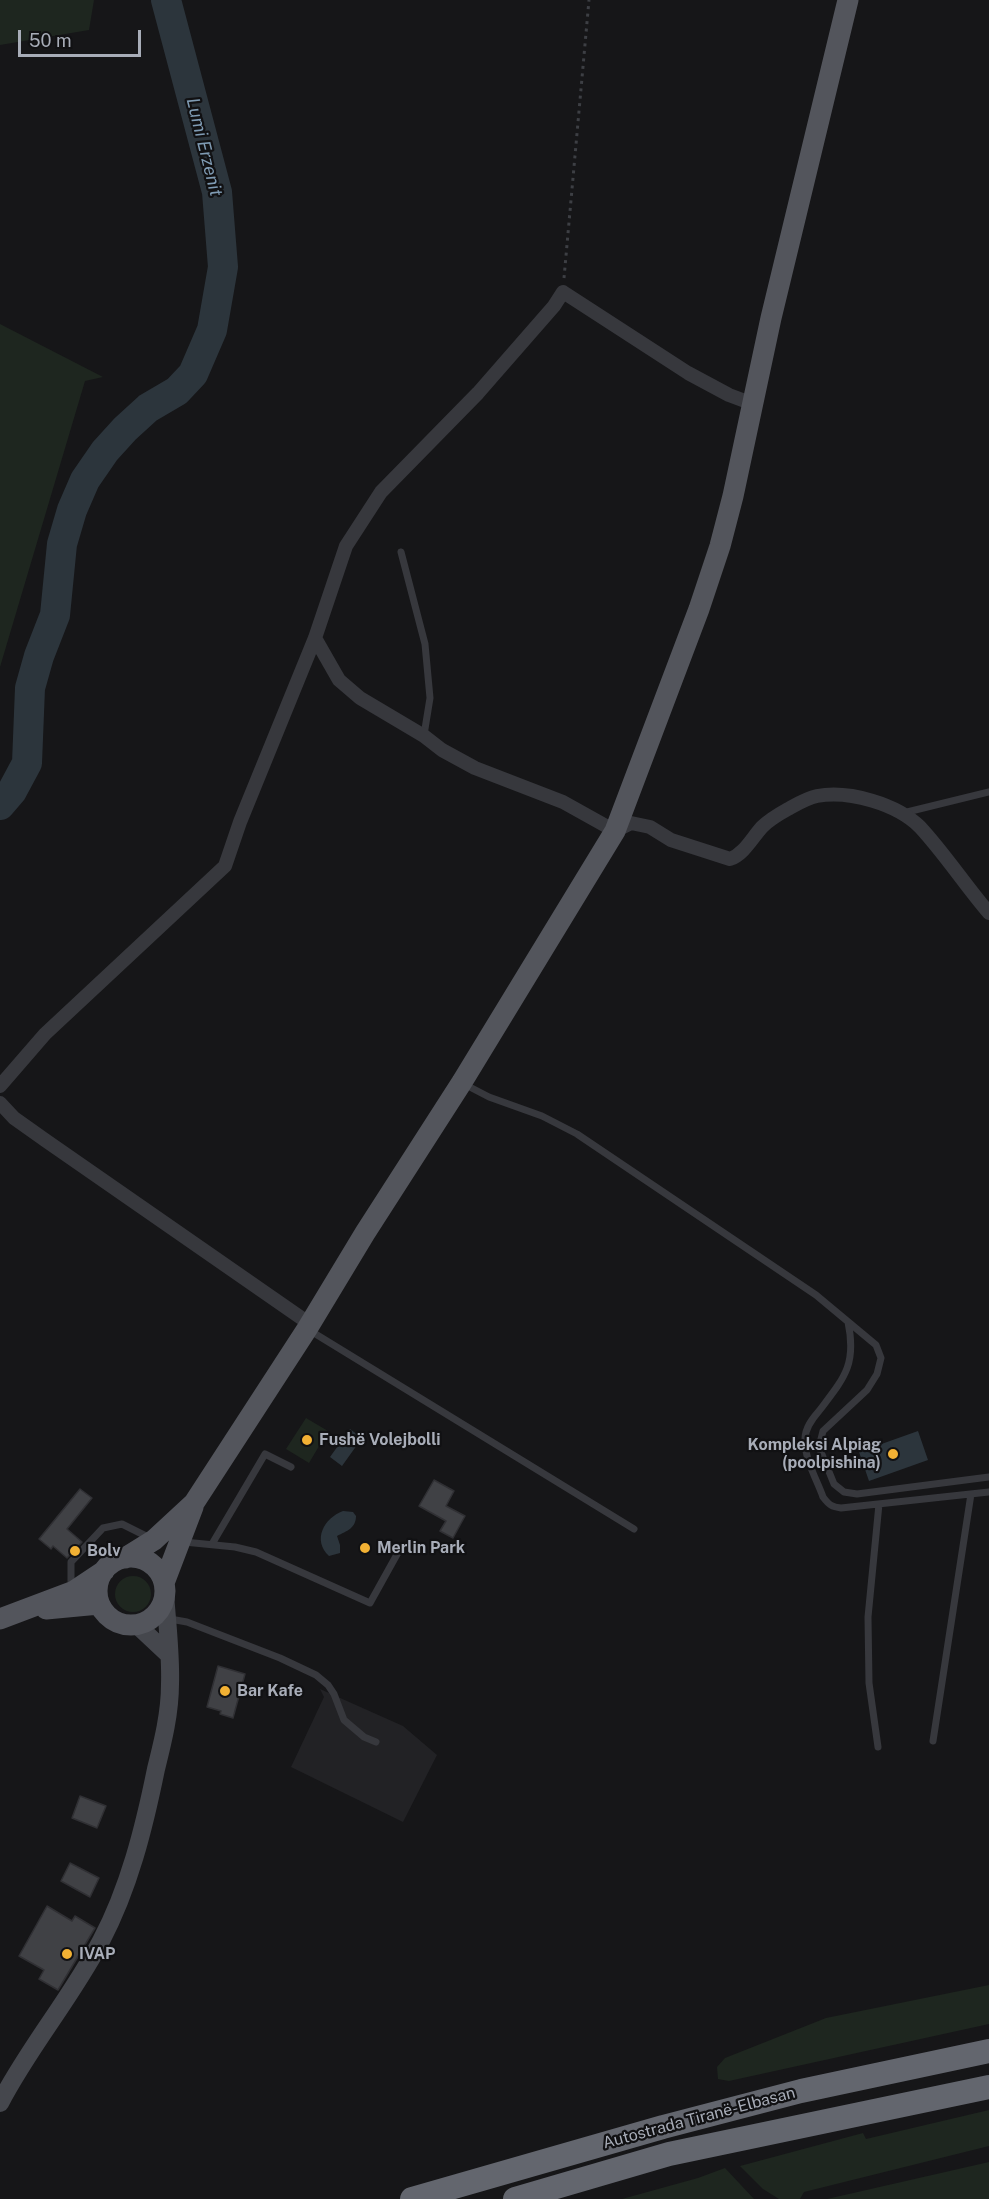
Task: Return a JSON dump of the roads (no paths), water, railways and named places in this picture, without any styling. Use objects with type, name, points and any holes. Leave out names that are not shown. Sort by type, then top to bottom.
[{"type":"highway","name":"Autostrada Tiranë-Elbasan","points":[[412,2199],[663,2127],[790,2094],[989,2052]]},
{"type":"highway","name":"Autostrada Tiranë-Elbasan","points":[[515,2199],[669,2154],[989,2086]]},
{"type":"main road","points":[[0,1619],[74,1591],[111,1563],[125,1558],[154,1540],[194,1503],[462,1082],[615,831],[699,609],[720,546],[771,318],[848,0]]},
{"type":"main road","points":[[104,1570],[97,1584],[99,1604],[105,1613],[117,1622],[126,1625],[136,1625],[151,1619],[158,1612],[194,1503]]},
{"type":"main road","points":[[0,2103],[101,1941],[122,1893],[148,1807],[165,1732],[170,1684],[165,1588],[160,1574],[150,1563],[136,1557],[125,1558]]},
{"type":"main road","points":[[25,1611],[99,1604]]},
{"type":"main road","points":[[136,1625],[170,1655]]},
{"type":"street","points":[[0,1086],[12,1069],[45,1034],[225,866],[315,638],[346,546],[381,492],[478,393],[554,306],[563,292],[688,373],[729,395],[753,404]]},
{"type":"street","points":[[315,638],[339,680],[360,698],[475,768],[562,802],[615,831],[631,823],[650,827],[671,840],[730,859],[737,857],[763,826],[776,816],[815,796],[842,794],[856,797],[877,803],[901,814],[918,826],[989,913]]},
{"type":"street","points":[[0,1103],[22,1123],[308,1327]]},
{"type":"lane","points":[[401,552],[424,645],[430,698],[424,736]]},
{"type":"lane","points":[[901,814],[989,792]]},
{"type":"lane","points":[[462,1082],[480,1093],[542,1116],[577,1134],[792,1277],[876,1345],[880,1358],[877,1374],[867,1390],[823,1431],[820,1437],[819,1447],[834,1484],[844,1492],[857,1494],[989,1477]]},
{"type":"lane","points":[[849,1322],[852,1341],[848,1369],[806,1431],[806,1451],[823,1497],[832,1507],[841,1508],[989,1492]]},
{"type":"lane","points":[[308,1327],[634,1529]]},
{"type":"lane","points":[[212,1544],[265,1454],[291,1467]]},
{"type":"lane","points":[[933,1741],[971,1494]]},
{"type":"lane","points":[[878,1747],[869,1683],[868,1617],[879,1504]]},
{"type":"lane","points":[[74,1591],[70,1581],[71,1562],[103,1528],[122,1524],[154,1540]]},
{"type":"lane","points":[[181,1542],[212,1544],[256,1552],[370,1603],[400,1549]]},
{"type":"lane","points":[[167,1619],[187,1622],[280,1658],[316,1675],[328,1685],[334,1694],[344,1720],[364,1737],[376,1742]]},
{"type":"waterway","name":"Lumi Erzenit","points":[[0,805],[12,791],[27,763],[30,688],[39,656],[55,615],[62,544],[72,510],[85,480],[105,451],[125,429],[148,408],[177,391],[193,374],[212,330],[223,267],[217,192],[166,0]]},
{"type":"place","name":"Fushë Volejbolli","points":[[307,1440]]},
{"type":"place","name":"Kompleksi Alpiag (poolpishina)","points":[[893,1454]]},
{"type":"place","name":"Merlin Park","points":[[365,1548]]},
{"type":"place","name":"Bolv","points":[[75,1551]]},
{"type":"place","name":"Bar Kafe","points":[[225,1691]]},
{"type":"place","name":"IVAP","points":[[67,1954]]}]
